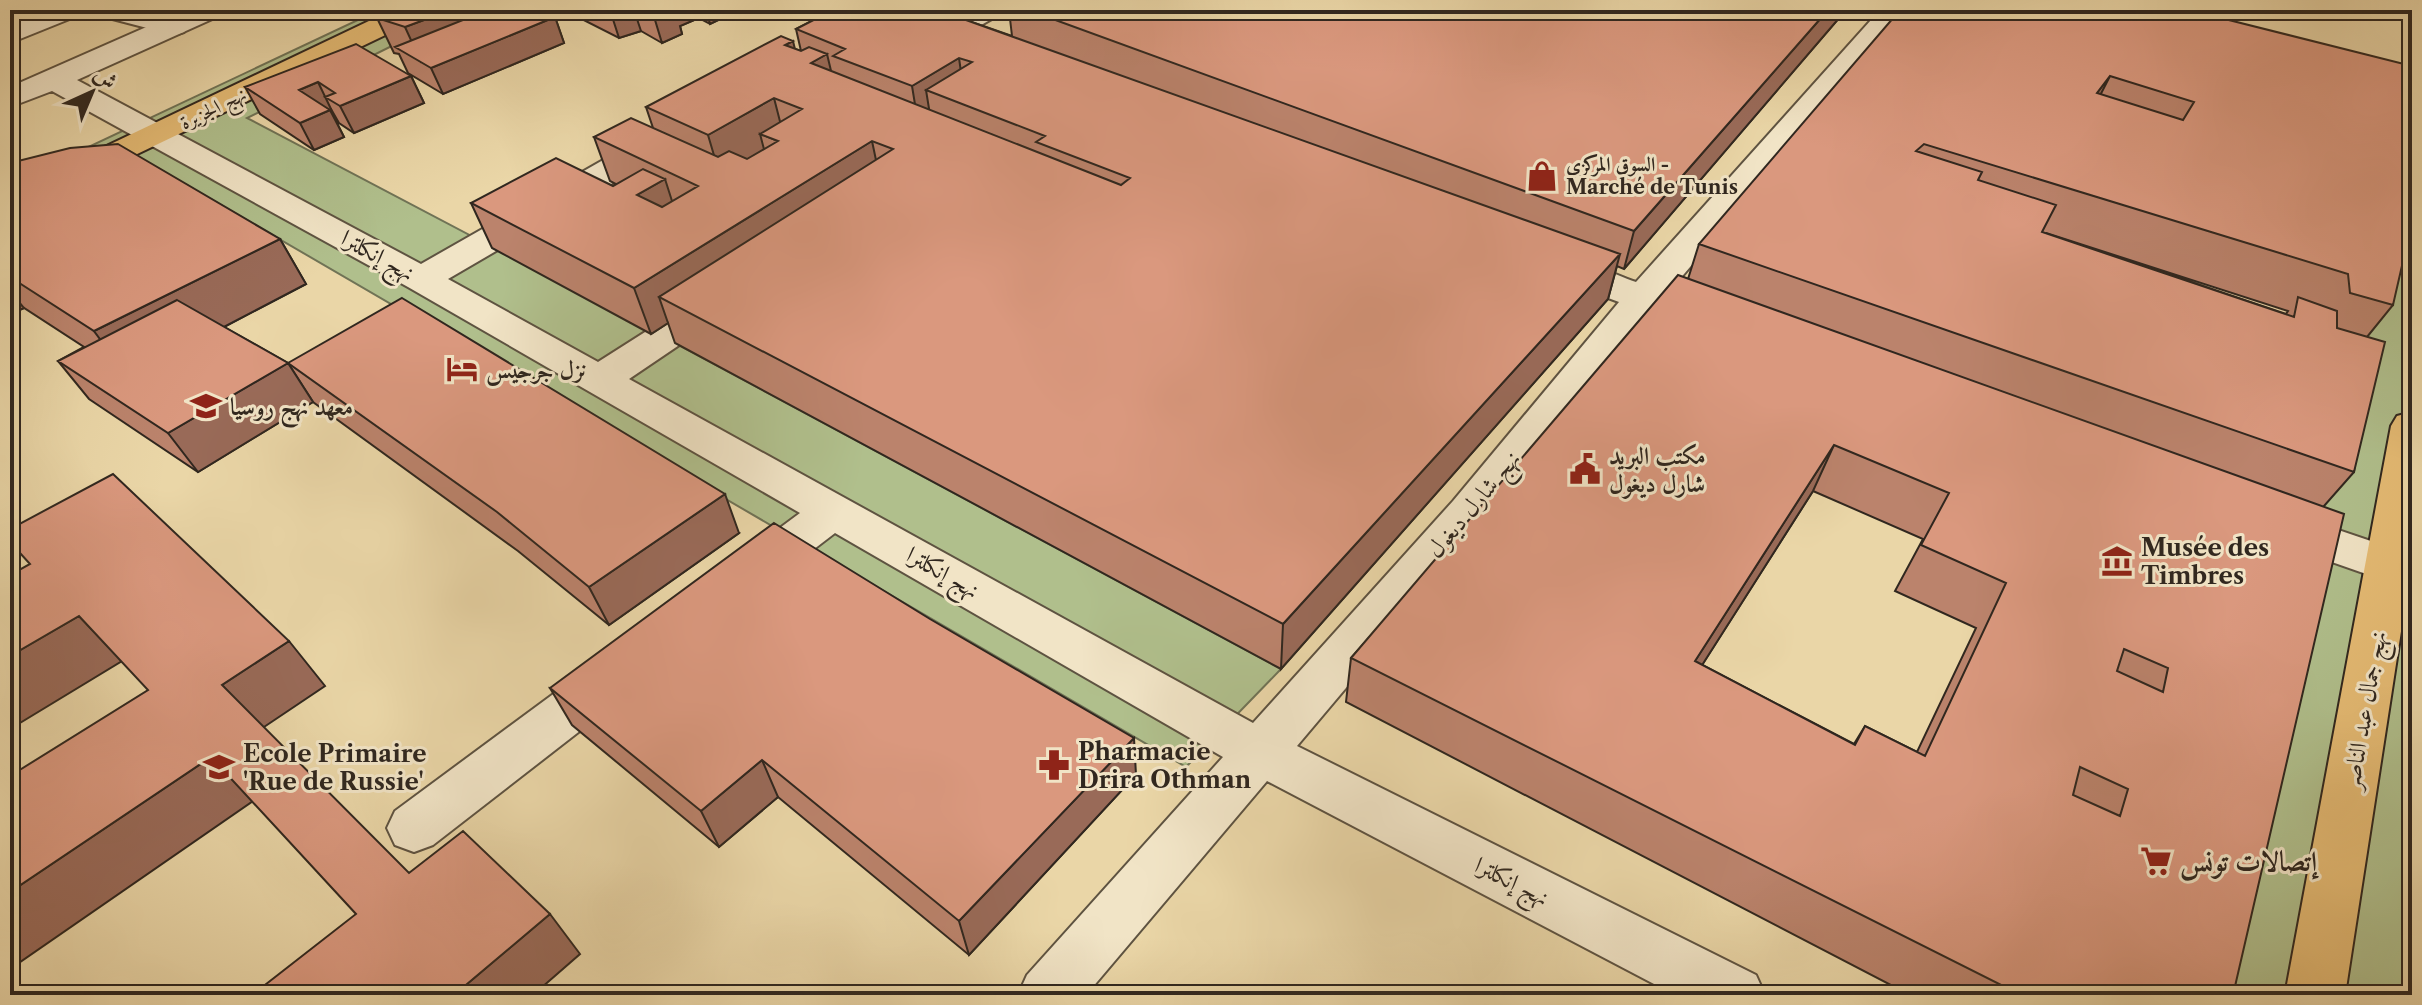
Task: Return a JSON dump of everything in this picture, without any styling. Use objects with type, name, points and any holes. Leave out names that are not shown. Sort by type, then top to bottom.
[{"type":"main road","name":"نهج الجزيرة","points":[[10,205],[415,10]]},
{"type":"main road","name":"نهج جمال عبد الناصر","points":[[2315,995],[2400,569],[2412,426]]},
{"type":"street","points":[[10,34],[67,10]]},
{"type":"street","points":[[111,10],[174,26]]},
{"type":"street","points":[[10,98],[209,10]]},
{"type":"street","points":[[936,39],[987,10]]},
{"type":"street","name":"نهج شارل ديغول","points":[[1048,995],[1469,512],[1643,298],[1895,10]]},
{"type":"street","points":[[898,25],[980,55]]},
{"type":"street","name":"نهج إنكلترا","points":[[55,80],[421,279],[1258,751],[1735,995]]},
{"type":"street","points":[[421,279],[690,124]]},
{"type":"street","points":[[1528,256],[1747,335]]},
{"type":"street","points":[[600,379],[755,278]]},
{"type":"street","points":[[720,597],[834,511]]},
{"type":"street","points":[[2254,517],[2400,569]]},
{"type":"street","points":[[414,828],[643,655]]},
{"type":"green space","points":[[379,10],[464,10],[247,118],[675,343],[1281,669],[1186,767],[147,162],[10,184]]},
{"type":"green space","points":[[2412,132],[2412,995],[2194,995]]},
{"type":"building","points":[[394,10],[451,10],[405,27],[377,18]]},
{"type":"building","points":[[488,10],[542,10],[555,17],[431,68],[395,47]]},
{"type":"building","points":[[833,10],[938,10],[1620,254],[1283,624],[659,297],[893,149],[872,141],[634,288],[471,203],[556,158],[613,186],[643,169],[665,179],[637,195],[662,207],[698,186],[594,137],[631,118],[718,157],[729,151],[747,159],[778,141],[760,134],[802,109],[774,98],[708,135],[646,107],[781,36],[793,41],[785,45],[801,51],[809,47],[827,54],[811,63],[1121,185],[1130,178],[1036,142],[1045,136],[926,90],[972,62],[959,58],[912,86],[833,56],[845,49],[796,29]]},
{"type":"building","name":"السوق المركزي - Marché de Tunis","points":[[1028,10],[1828,10],[1634,231]]},
{"type":"building","points":[[1900,10],[2189,10],[2412,66],[2412,222],[2393,305],[2350,293],[2348,274],[1924,144],[1916,151],[1982,172],[1978,180],[2056,205],[2042,232],[2294,317],[2298,297],[2337,311],[2337,328],[2385,342],[2354,472],[1699,244]],"holes":[[[2110,76],[2194,102],[2183,120],[2097,93]]]},
{"type":"building","points":[[356,44],[411,76],[340,106],[325,97],[335,93],[318,82],[299,90],[330,110],[300,123],[245,87]]},
{"type":"building","points":[[118,144],[280,239],[94,331],[10,277],[10,163],[70,148]]},
{"type":"building","points":[[1678,275],[2344,514],[2233,995],[2021,995],[1351,658]],"holes":[[[1834,445],[1949,493],[1921,545],[2006,583],[1925,756],[1865,726],[1855,745],[1695,661]],[[2124,649],[2168,668],[2163,692],[2117,671]],[[2080,767],[2128,789],[2120,816],[2073,795]]]},
{"type":"building","points":[[402,298],[725,494],[589,587],[497,512],[288,363]]},
{"type":"building","points":[[177,300],[288,363],[168,433],[58,361]]},
{"type":"building","name":"Ecole Primaire 'Rue de Russie'","points":[[113,474],[289,641],[222,685],[409,873],[463,831],[550,914],[454,995],[252,995],[356,914],[211,757],[10,892],[10,776],[148,690],[79,616],[10,656],[10,575],[30,564],[10,542],[10,529]]},
{"type":"building","points":[[774,523],[930,619],[1134,738],[959,921],[762,760],[701,811],[550,688]]},
{"type":"place","name":"السوق المركزي - Marché de Tunis","points":[[1542,176]]},
{"type":"place","name":"نزل جرجيس","points":[[462,369]]},
{"type":"place","name":"معهد نهج روسيا","points":[[206,406]]},
{"type":"place","name":"مكتب البريد شارل ديغول","points":[[1585,469]]},
{"type":"place","name":"Musée des Timbres","points":[[2117,561]]},
{"type":"place","name":"Pharmacie Drira Othman","points":[[1054,765]]},
{"type":"place","name":"Ecole Primaire 'Rue de Russie'","points":[[219,767]]},
{"type":"place","name":"إتصالات تونس","points":[[2156,861]]}]
